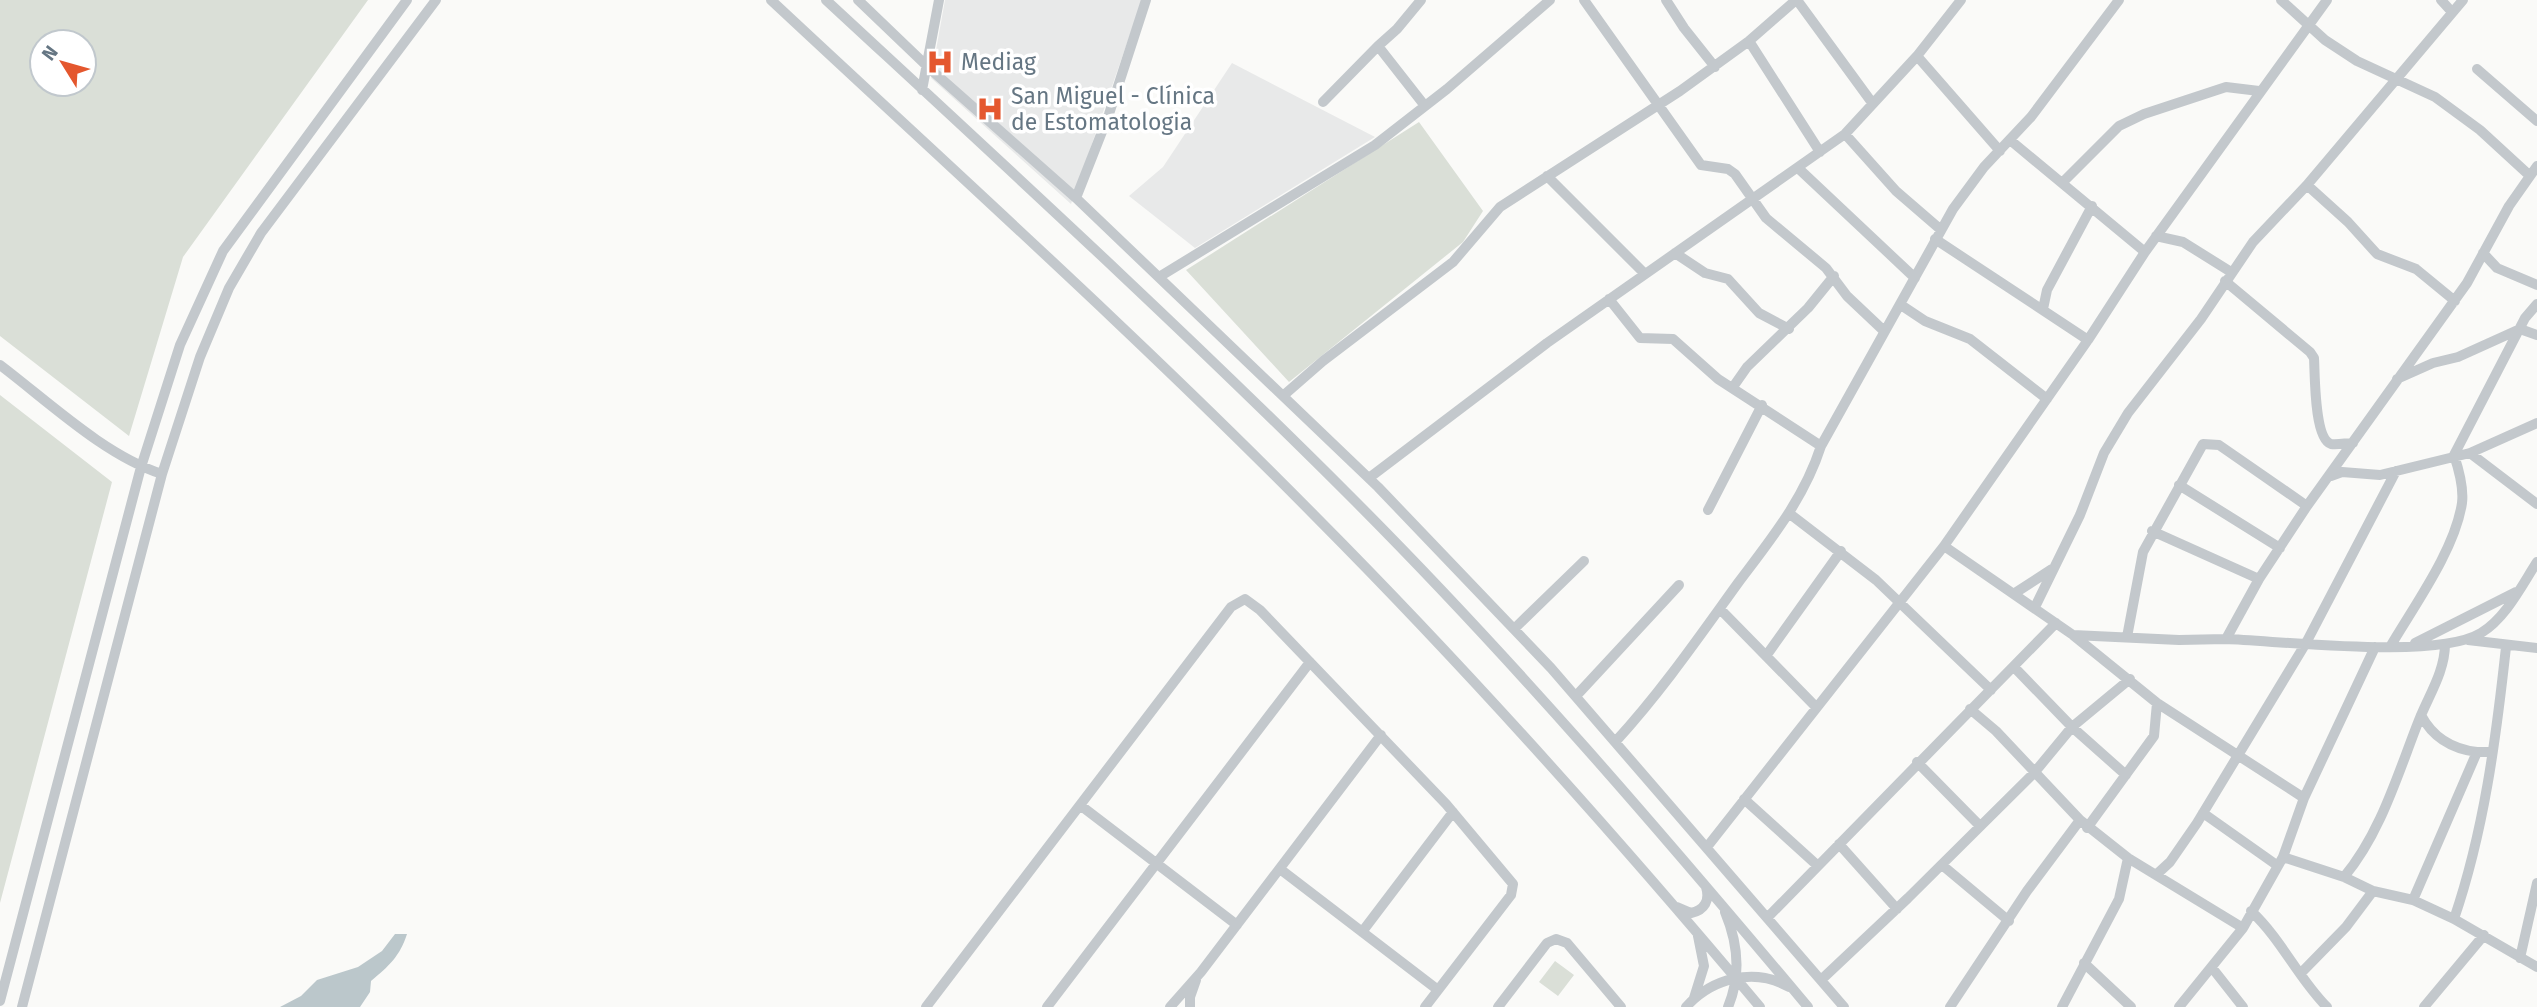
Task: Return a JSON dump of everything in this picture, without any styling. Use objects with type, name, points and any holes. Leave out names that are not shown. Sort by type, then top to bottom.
[{"type":"street","points":[[0,1001],[141,467],[180,345],[223,251],[407,0]]},
{"type":"street","points":[[22,1007],[162,474],[200,356],[244,260],[261,233],[436,0]]},
{"type":"street","points":[[771,0],[1090,298],[1316,516],[1471,679],[1675,906],[1760,1007]]},
{"type":"street","points":[[826,0],[1350,496],[1512,664],[1703,882],[1808,1007]]},
{"type":"street","points":[[858,0],[929,68],[1076,198],[1369,478],[1576,696],[1844,1007]]},
{"type":"street","points":[[922,90],[929,68],[939,0]]},
{"type":"street","points":[[1076,198],[1108,114],[1146,0]]},
{"type":"street","points":[[1323,102],[1397,29],[1420,0]]},
{"type":"street","points":[[1159,277],[1375,145],[1550,0]]},
{"type":"street","points":[[1584,0],[1700,165],[1728,169],[1735,174],[1750,198],[1785,236],[1833,276],[1847,296],[1883,330]]},
{"type":"street","points":[[1667,0],[1684,28],[1715,66]]},
{"type":"street","points":[[1284,395],[1323,361],[1453,262],[1469,246],[1487,218],[1715,66],[1796,0],[1873,104]]},
{"type":"street","points":[[1948,0],[1950,12]]},
{"type":"street","points":[[1369,478],[1644,273],[1845,134],[1917,56],[1961,0]]},
{"type":"street","points":[[1616,741],[1667,682],[1790,514],[1815,466],[1821,446],[1883,330],[1901,305],[1937,234],[1968,188],[2010,140],[2119,0]]},
{"type":"street","points":[[2226,639],[2259,579],[2308,506],[2395,380],[2455,301],[2533,171],[2435,97],[2399,79],[2368,68],[2309,26],[2281,0]]},
{"type":"street","points":[[1707,846],[1944,546],[2088,340],[2156,236],[2327,0]]},
{"type":"street","points":[[2441,0],[2451,11]]},
{"type":"street","points":[[2035,607],[2080,515],[2104,453],[2123,420],[2201,319],[2228,276],[2260,234],[2307,185],[2399,79],[2451,11],[2463,0]]},
{"type":"street","points":[[1749,41],[1820,152]]},
{"type":"street","points":[[1378,46],[1425,106]]},
{"type":"street","points":[[1917,56],[2000,151]]},
{"type":"street","points":[[2477,69],[2537,121]]},
{"type":"street","points":[[2063,182],[2119,126],[2144,114],[2226,87],[2259,92]]},
{"type":"street","points":[[1845,134],[1937,234],[2088,340]]},
{"type":"street","points":[[2010,140],[2145,252]]},
{"type":"street","points":[[1798,168],[1915,278]]},
{"type":"street","points":[[1547,176],[1644,273]]},
{"type":"street","points":[[2307,185],[2348,222],[2376,254],[2416,269],[2455,301]]},
{"type":"street","points":[[2043,309],[2047,290],[2092,206]]},
{"type":"street","points":[[2156,236],[2183,242],[2228,276],[2310,352],[2314,358],[2315,404],[2326,440],[2331,444],[2353,443]]},
{"type":"street","points":[[1675,253],[1705,273],[1728,279],[1759,313],[1789,329]]},
{"type":"street","points":[[2483,253],[2497,268],[2537,285]]},
{"type":"street","points":[[1733,387],[1747,367],[1789,329],[1833,276]]},
{"type":"street","points":[[1609,299],[1640,338],[1674,339],[1709,372],[1821,446]]},
{"type":"street","points":[[2390,647],[2447,545],[2462,505],[2463,490],[2454,456],[2520,329],[2537,304]]},
{"type":"street","points":[[1901,305],[1925,321],[1970,339],[2047,399]]},
{"type":"street","points":[[2395,380],[2433,363],[2458,357],[2520,329],[2537,335]]},
{"type":"street","points":[[0,365],[115,452],[141,467],[162,474]]},
{"type":"street","points":[[1708,510],[1762,405]]},
{"type":"street","points":[[2331,476],[2343,472],[2380,475],[2470,453],[2537,423]]},
{"type":"street","points":[[2127,637],[2143,552],[2152,531],[2199,449],[2210,444],[2218,446],[2308,506]]},
{"type":"street","points":[[2470,453],[2537,504]]},
{"type":"street","points":[[2157,874],[2170,862],[2203,813],[2306,643],[2396,471]]},
{"type":"street","points":[[2179,485],[2280,548]]},
{"type":"street","points":[[1790,514],[1841,551],[1991,690]]},
{"type":"street","points":[[2152,531],[2259,579]]},
{"type":"street","points":[[1944,546],[2073,635],[2130,679],[2157,704],[2304,798]]},
{"type":"street","points":[[1766,656],[1841,551]]},
{"type":"street","points":[[1514,629],[1584,561]]},
{"type":"street","points":[[2468,640],[2492,625],[2519,591],[2537,562]]},
{"type":"street","points":[[2015,593],[2052,569]]},
{"type":"street","points":[[1576,696],[1679,585]]},
{"type":"street","points":[[2406,647],[2519,591]]},
{"type":"street","points":[[926,1007],[1238,601],[1245,599],[1255,604],[1381,735],[1511,879],[1513,889],[1425,1007]]},
{"type":"street","points":[[1720,609],[1816,707]]},
{"type":"street","points":[[1767,918],[2056,623]]},
{"type":"street","points":[[2073,635],[2179,640],[2226,639],[2375,648],[2468,640],[2506,647],[2537,648]]},
{"type":"street","points":[[2344,877],[2371,836],[2442,666],[2445,644]]},
{"type":"street","points":[[2454,919],[2473,855],[2492,752],[2506,647]]},
{"type":"street","points":[[2179,1007],[2213,969],[2242,928],[2281,861],[2304,798],[2375,648]]},
{"type":"street","points":[[1047,1007],[1310,662]]},
{"type":"street","points":[[2014,667],[2072,727],[2126,775]]},
{"type":"street","points":[[1821,980],[1942,865],[2034,772],[2072,727],[2130,679]]},
{"type":"street","points":[[1950,1007],[2009,921],[2154,736],[2157,704]]},
{"type":"street","points":[[1970,709],[1996,731],[2083,824],[2128,858],[2242,928]]},
{"type":"street","points":[[2421,716],[2432,731],[2451,746],[2477,752],[2492,752]]},
{"type":"street","points":[[1171,1007],[1201,972],[1381,735]]},
{"type":"street","points":[[2413,900],[2477,752]]},
{"type":"street","points":[[1917,762],[1980,826]]},
{"type":"street","points":[[1744,799],[1818,866]]},
{"type":"street","points":[[1080,806],[1237,925]]},
{"type":"street","points":[[1362,932],[1453,812]]},
{"type":"street","points":[[2203,813],[2281,861],[2344,877],[2373,891],[2413,900],[2484,935],[2537,967]]},
{"type":"street","points":[[1839,844],[1897,909]]},
{"type":"street","points":[[2062,1007],[2119,899],[2128,858]]},
{"type":"street","points":[[1942,865],[2009,921]]},
{"type":"street","points":[[1280,869],[1438,989]]},
{"type":"street","points":[[1675,906],[1686,912],[1702,909],[1708,893],[1703,882]]},
{"type":"street","points":[[1703,882],[1725,912],[1736,948],[1735,977],[1728,1007]]},
{"type":"street","points":[[2521,958],[2537,883]]},
{"type":"street","points":[[2301,973],[2346,927],[2373,891]]},
{"type":"street","points":[[2252,911],[2277,937],[2327,1007]]},
{"type":"street","points":[[1687,1006],[1699,987],[1703,966],[1701,944],[1691,925]]},
{"type":"street","points":[[2424,1007],[2484,935]]},
{"type":"street","points":[[1498,1007],[1547,943],[1556,939],[1567,943],[1621,1007]]},
{"type":"street","points":[[2084,963],[2131,1007]]},
{"type":"street","points":[[2213,969],[2243,1007]]},
{"type":"street","points":[[1190,1007],[1191,991],[1201,972]]},
{"type":"street","points":[[1687,1006],[1706,989],[1735,977],[1766,978],[1794,990]]},
{"type":"street","points":[[1171,1007],[1183,1007]]},
{"type":"shaded area","points":[[0,0],[368,0],[183,257],[129,436],[0,336]]},
{"type":"shaded area","points":[[945,0],[1142,0],[1071,204],[931,78]]},
{"type":"shaded area","points":[[1232,63],[1375,137],[1195,248],[1129,196],[1163,167]]},
{"type":"shaded area","points":[[1419,122],[1483,211],[1463,242],[1289,382],[1186,270]]},
{"type":"shaded area","points":[[0,395],[112,482],[0,903]]},
{"type":"shaded area","points":[[395,934],[407,934],[393,960],[371,981],[370,992],[360,1007],[280,1007],[301,996],[317,980],[358,967],[382,951]]},
{"type":"shaded area","points":[[1555,961],[1574,975],[1558,996],[1539,982]]},
{"type":"place","name":"Mediag","points":[[940,62]]},
{"type":"place","name":"San Miguel - Clínica de Estomatologia","points":[[990,109]]}]
